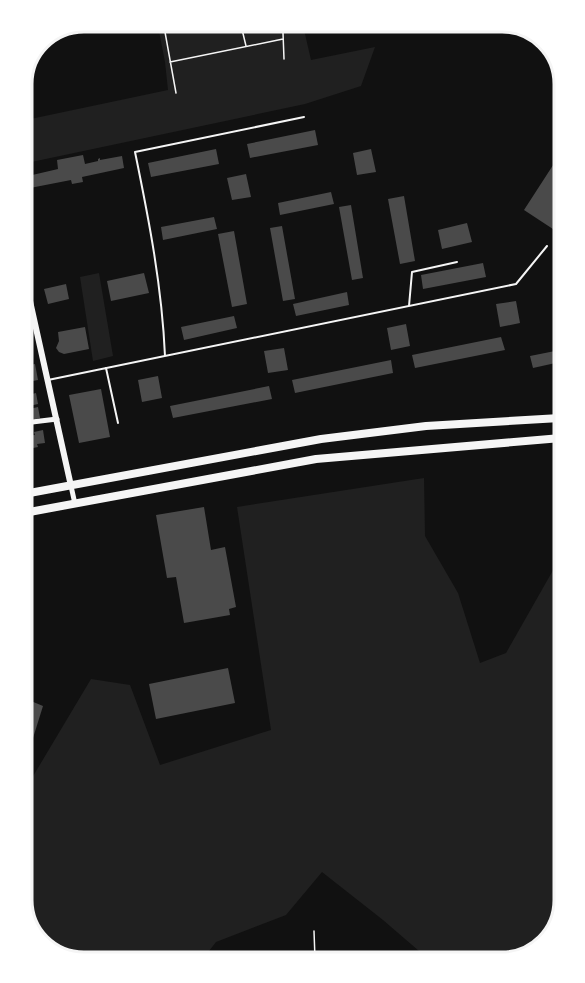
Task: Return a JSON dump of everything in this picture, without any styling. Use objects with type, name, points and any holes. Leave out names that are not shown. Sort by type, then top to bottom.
[{"type":"main road","points":[[32,493],[321,439],[426,426],[554,418]]},
{"type":"main road","points":[[32,512],[316,459],[554,439]]},
{"type":"street","points":[[32,311],[75,504]]},
{"type":"street","points":[[32,422],[57,419]]},
{"type":"lane","points":[[165,356],[163,306],[156,258],[135,152],[304,117]]},
{"type":"lane","points":[[48,380],[516,284],[547,246]]},
{"type":"lane","points":[[409,306],[412,272],[457,262]]},
{"type":"lane","points":[[106,368],[118,423]]},
{"type":"path","points":[[165,32],[176,93]]},
{"type":"path","points":[[243,32],[246,47]]},
{"type":"path","points":[[281,32],[284,59]]},
{"type":"path","points":[[170,62],[283,39]]},
{"type":"path","points":[[314,931],[315,952]]},
{"type":"shaded area","points":[[159,32],[305,32],[311,60],[375,47],[361,86],[305,104],[32,162],[32,119],[168,90]]},
{"type":"shaded area","points":[[99,273],[113,356],[93,361],[80,277]]},
{"type":"shaded area","points":[[424,478],[425,536],[458,593],[480,663],[506,653],[554,569],[554,899],[550,919],[536,939],[515,950],[501,952],[420,952],[322,872],[286,915],[216,942],[209,951],[80,951],[67,949],[44,934],[33,913],[32,778],[91,679],[130,685],[160,765],[271,730],[237,507]]},
{"type":"building","points":[[315,130],[318,145],[250,158],[247,144]]},
{"type":"building","points":[[216,149],[219,164],[151,177],[148,163]]},
{"type":"building","points":[[371,149],[376,172],[357,175],[353,153]]},
{"type":"building","points":[[83,155],[85,164],[98,161],[100,158],[100,160],[122,156],[124,168],[82,177],[83,182],[72,184],[71,180],[32,188],[32,175],[58,169],[57,160]]},
{"type":"building","points":[[554,164],[554,230],[524,210]]},
{"type":"building","points":[[246,174],[251,197],[232,200],[227,178]]},
{"type":"building","points":[[331,192],[334,204],[280,215],[278,203]]},
{"type":"building","points":[[404,196],[415,261],[400,264],[388,199]]},
{"type":"building","points":[[351,205],[363,278],[352,280],[339,207]]},
{"type":"building","points":[[214,217],[217,229],[163,240],[161,227]]},
{"type":"building","points":[[467,223],[472,242],[442,249],[438,230]]},
{"type":"building","points":[[282,226],[295,299],[283,301],[270,228]]},
{"type":"building","points":[[234,231],[247,304],[232,307],[218,234]]},
{"type":"building","points":[[483,263],[486,277],[423,289],[421,275]]},
{"type":"building","points":[[144,273],[149,293],[111,301],[107,281]]},
{"type":"building","points":[[66,284],[69,299],[48,304],[44,289]]},
{"type":"building","points":[[347,292],[349,305],[296,316],[293,304]]},
{"type":"building","points":[[516,301],[520,323],[500,327],[496,304]]},
{"type":"building","points":[[234,316],[237,328],[184,340],[181,327]]},
{"type":"building","points":[[406,324],[410,346],[391,350],[387,328]]},
{"type":"building","points":[[85,327],[89,349],[64,354],[59,352],[56,348],[59,341],[58,332]]},
{"type":"building","points":[[501,337],[505,350],[415,368],[412,355]]},
{"type":"building","points":[[284,348],[288,370],[268,373],[264,351]]},
{"type":"building","points":[[554,351],[554,363],[533,368],[530,356]]},
{"type":"building","points":[[391,360],[393,373],[295,393],[292,380]]},
{"type":"building","points":[[32,364],[35,364],[38,380],[32,381]]},
{"type":"building","points":[[158,376],[162,398],[142,402],[138,380]]},
{"type":"building","points":[[269,386],[272,399],[173,418],[170,406]]},
{"type":"building","points":[[101,389],[110,437],[79,443],[69,395]]},
{"type":"building","points":[[36,393],[38,404],[32,405],[32,394]]},
{"type":"building","points":[[38,407],[40,418],[32,420],[32,408]]},
{"type":"building","points":[[43,430],[45,443],[37,444],[38,447],[33,448],[32,435],[35,435],[34,432]]},
{"type":"building","points":[[204,507],[211,550],[225,547],[236,607],[229,609],[230,615],[184,623],[176,577],[167,578],[156,515]]},
{"type":"building","points":[[228,668],[235,703],[156,719],[149,684]]},
{"type":"building","points":[[32,701],[43,706],[32,738]]}]
